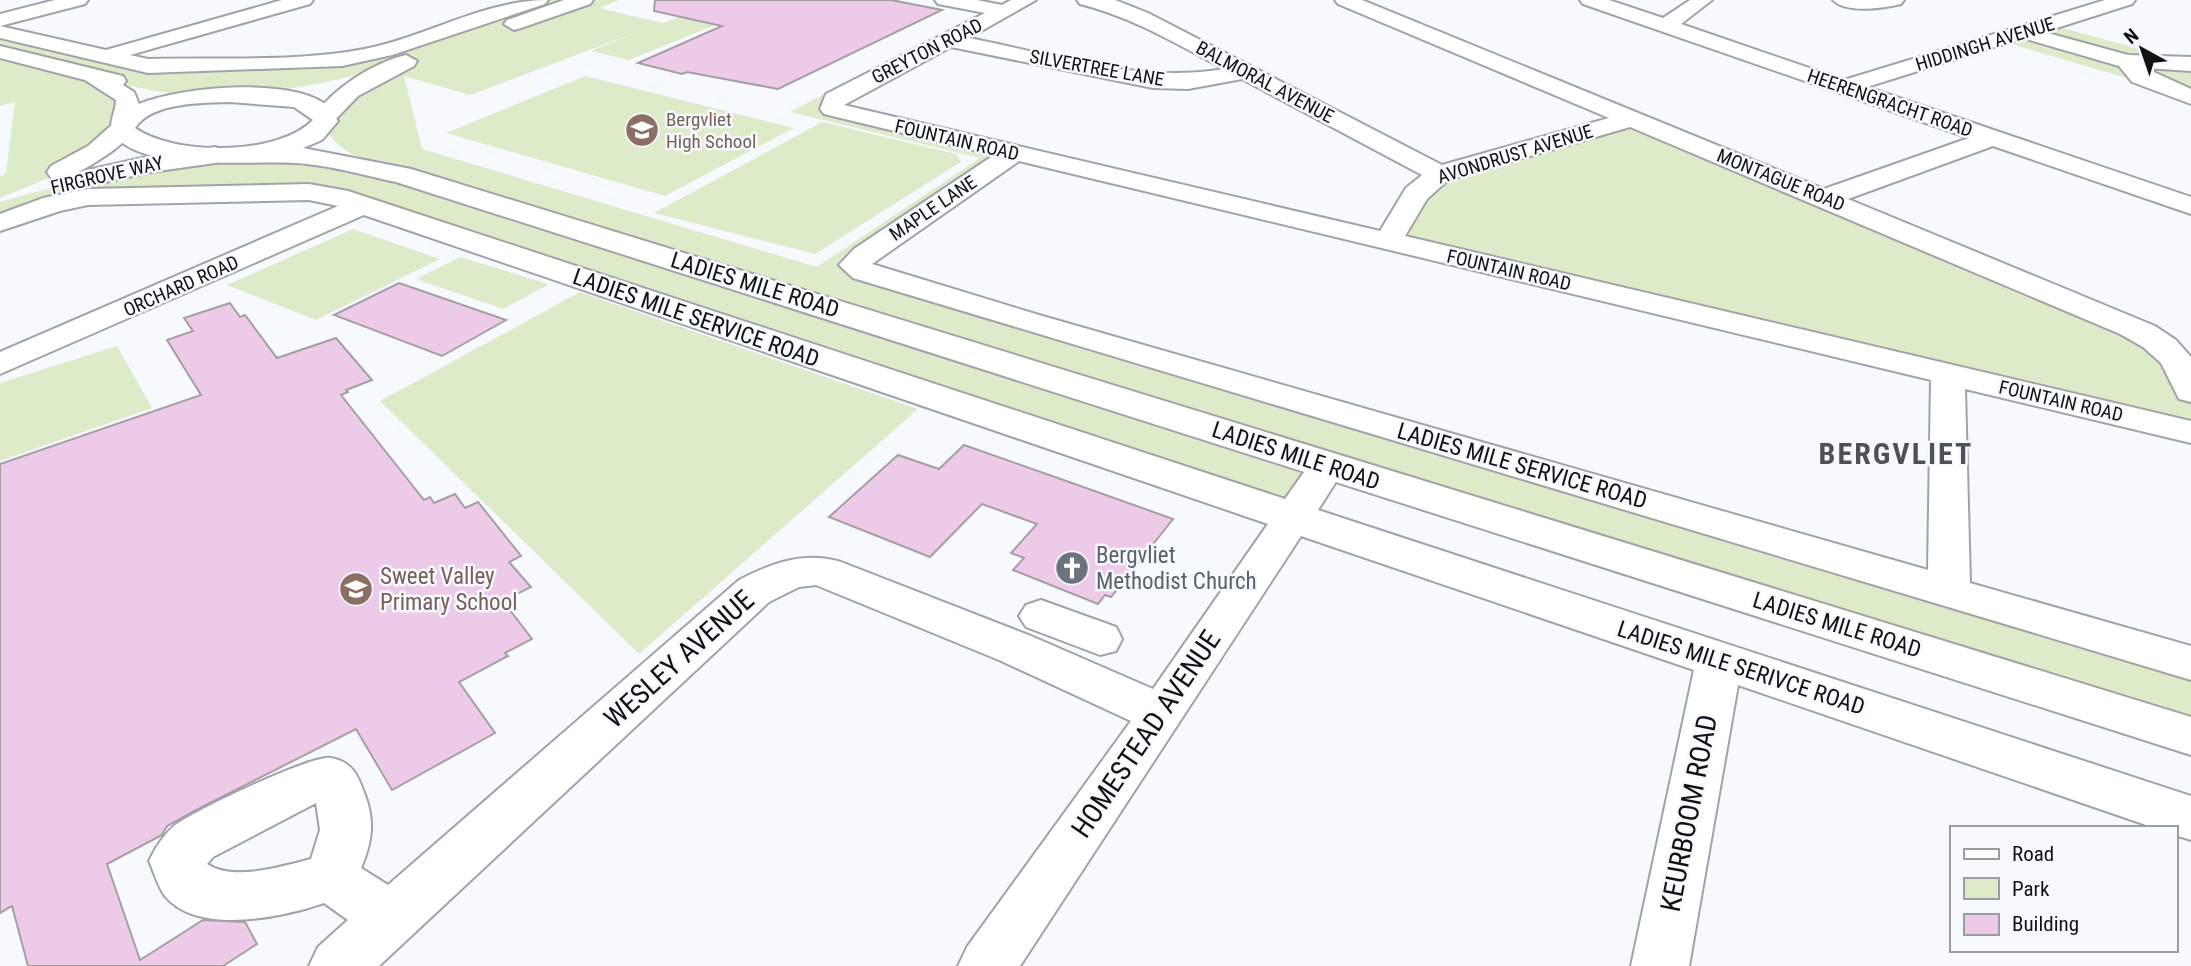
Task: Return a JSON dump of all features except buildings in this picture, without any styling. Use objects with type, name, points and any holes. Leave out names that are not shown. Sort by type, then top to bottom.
[{"type":"street","points":[[0,20],[78,0]]},
{"type":"street","points":[[106,56],[303,0]]},
{"type":"street","points":[[0,32],[148,66],[342,60],[370,55],[538,0]]},
{"type":"street","points":[[0,52],[159,91],[239,94],[331,81],[414,58],[583,0]]},
{"type":"street","points":[[945,0],[1004,11]]},
{"type":"street","name":"GREYTON ROAD","points":[[831,104],[834,99],[1026,0]]},
{"type":"street","name":"BALMORAL AVENUE","points":[[1087,0],[1126,10],[1439,174]]},
{"type":"street","name":"MONTAGUE ROAD","points":[[1345,0],[2148,335],[2169,349],[2181,365],[2191,392]]},
{"type":"street","name":"HEERENGRACHT ROAD","points":[[1590,0],[2191,206]]},
{"type":"street","points":[[1666,26],[1702,0]]},
{"type":"street","points":[[1843,0],[1878,3],[1894,0]]},
{"type":"street","name":"HIDDINGH AVENUE","points":[[1844,87],[2125,0]]},
{"type":"street","points":[[2023,32],[2127,61],[2191,64]]},
{"type":"street","name":"SILVERTREE LANE","points":[[949,40],[1161,82],[1197,81],[1245,72]]},
{"type":"street","points":[[92,75],[126,97],[129,103],[123,126],[133,139],[153,147],[182,153],[215,155],[246,153],[298,141],[325,121],[343,96],[357,86],[414,58]]},
{"type":"street","points":[[2127,61],[2140,77],[2191,97]]},
{"type":"street","name":"FIRGROVE WAY","points":[[0,200],[85,159],[134,114],[156,105],[214,94]]},
{"type":"street","name":"LADIES MILE ROAD","points":[[239,94],[288,99],[313,108],[325,121],[330,137],[339,146],[402,175]]},
{"type":"street","name":"FOUNTAIN ROAD","points":[[831,104],[839,113],[2191,432]]},
{"type":"street","name":"AVONDRUST AVENUE","points":[[1388,241],[1416,194],[1439,174],[1631,118]]},
{"type":"street","points":[[1825,198],[1992,138]]},
{"type":"street","name":"LADIES MILE ROAD","points":[[246,153],[319,157],[402,175],[2191,736]]},
{"type":"street","name":"MAPLE LANE","points":[[854,265],[864,255],[1013,154]]},
{"type":"street","name":"FIRGROVE WAY","points":[[0,200],[118,170],[215,155]]},
{"type":"street","name":"LADIES MILE SERVICE ROAD","points":[[0,223],[53,204],[88,197],[309,192],[338,197],[1292,519]]},
{"type":"street","name":"ORCHARD ROAD","points":[[0,364],[361,206]]},
{"type":"street","name":"LADIES MILE SERVICE ROAD","points":[[854,265],[864,272],[1028,322],[2191,663]]},
{"type":"street","points":[[1948,374],[1949,591]]},
{"type":"street","name":"HOMESTEAD AVENUE","points":[[987,966],[1162,714],[1327,466]]},
{"type":"street","name":"LADIES MILE SERIVCE ROAD","points":[[1292,519],[2191,818]]},
{"type":"street","name":"WESLEY AVENUE","points":[[338,966],[754,591],[799,571],[826,572],[1015,648],[1162,714]]},
{"type":"street","points":[[1041,616],[1100,639]]},
{"type":"street","name":"KEURBOOM ROAD","points":[[1660,966],[1719,661]]},
{"type":"street","points":[[330,877],[390,918]]},
{"type":"green space","points":[[538,0],[619,0],[599,8],[663,23],[690,13],[725,21],[629,60],[591,51],[640,31],[470,95],[404,76],[422,149],[817,267],[980,158],[790,112],[1007,0],[1026,0],[831,104],[1013,154],[855,264],[2191,663],[2191,736],[1327,466],[1292,519],[338,197],[107,196],[0,223],[0,202],[108,172],[215,155],[396,173],[345,150],[329,135],[324,125],[365,73],[265,92],[213,95],[154,91],[96,76],[120,90],[123,124],[51,177],[0,198],[0,176],[6,173],[15,102],[0,106],[0,32],[148,66],[385,51]]},
{"type":"green space","points":[[2048,24],[2191,63],[2191,97],[1997,40]]},
{"type":"green space","points":[[585,76],[794,128],[665,196],[446,133]]},
{"type":"green space","points":[[1631,119],[2119,321],[2191,392],[2191,432],[1388,241],[1427,183]]},
{"type":"green space","points":[[822,122],[956,154],[961,162],[815,254],[654,213]]},
{"type":"green space","points":[[353,229],[440,259],[316,320],[227,285]]},
{"type":"green space","points":[[460,257],[548,285],[503,309],[416,279]]},
{"type":"green space","points":[[580,292],[918,409],[639,654],[380,401]]},
{"type":"green space","points":[[117,346],[152,408],[0,461],[0,383]]},
{"type":"place","name":"Bergvliet High School","points":[[642,130]]},
{"type":"place","name":"Bergvliet Methodist Church","points":[[1072,568]]},
{"type":"place","name":"Sweet Valley Primary School","points":[[356,589]]},
{"type":"district","name":"BERGVLIET","points":[[1896,453]]}]
